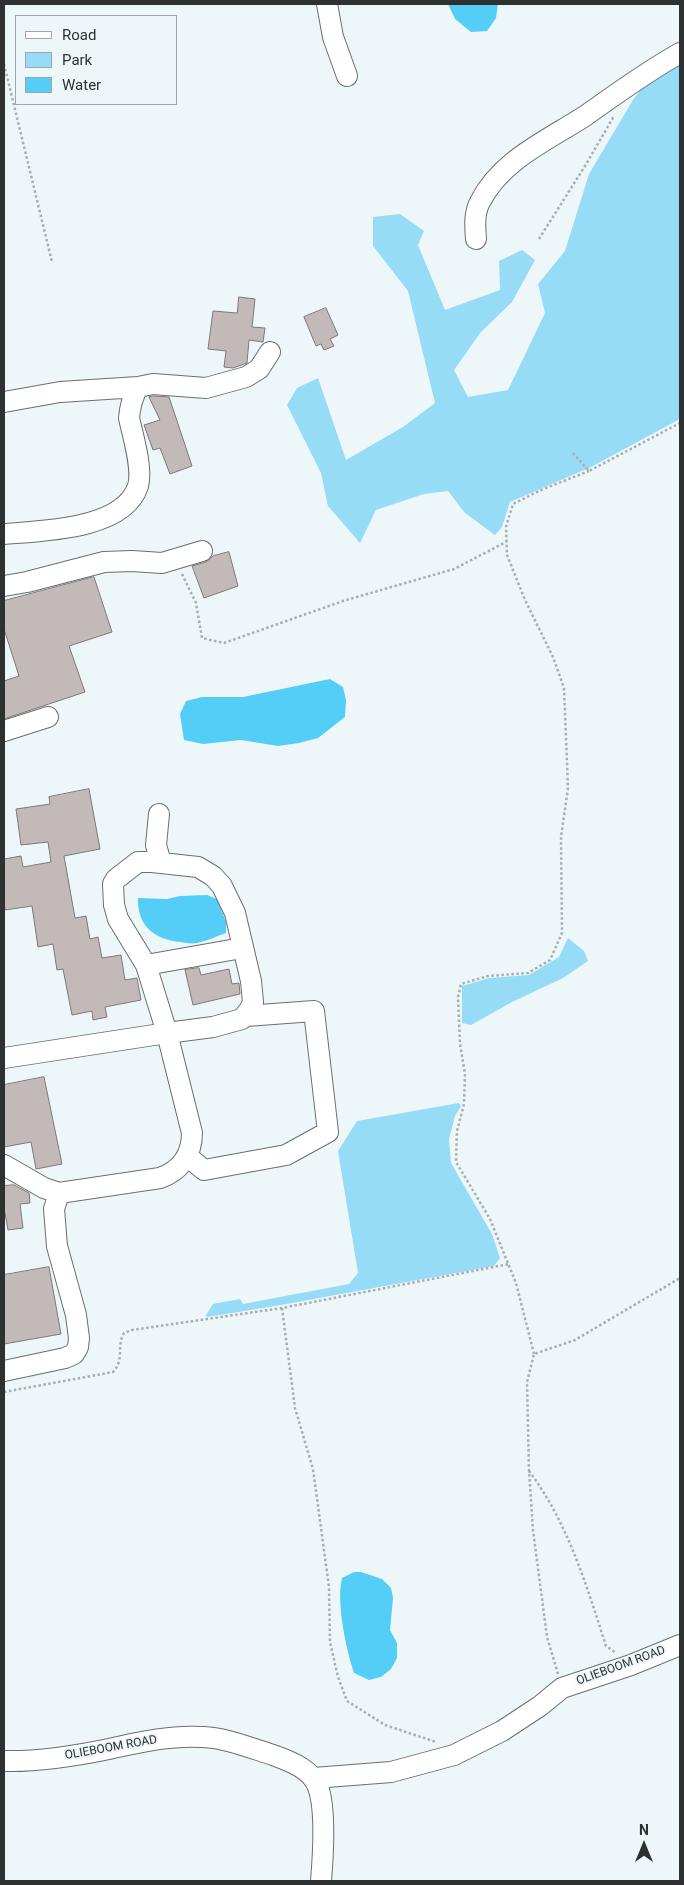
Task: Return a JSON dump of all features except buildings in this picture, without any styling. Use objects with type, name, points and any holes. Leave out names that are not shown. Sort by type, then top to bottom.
[{"type":"street","points":[[327,4],[333,37],[347,76]]},
{"type":"street","points":[[476,239],[475,222],[479,202],[504,170],[635,80],[680,53]]},
{"type":"street","points":[[4,402],[60,392],[138,387],[153,384],[206,388],[222,385],[246,377],[259,369],[270,352]]},
{"type":"street","points":[[4,534],[70,527],[101,519],[123,508],[139,485],[139,469],[129,418],[131,400],[138,387]]},
{"type":"street","points":[[4,586],[104,562],[132,561],[162,564],[202,551]]},
{"type":"street","points":[[4,730],[48,717]]},
{"type":"street","points":[[159,814],[156,845],[161,863]]},
{"type":"street","points":[[4,1165],[44,1188],[59,1193],[160,1178],[171,1174],[187,1156],[192,1144],[190,1123],[167,1033],[146,965],[118,919],[114,905],[113,884],[120,875],[138,862],[198,867],[213,876],[222,886],[235,914],[251,981],[253,1002],[246,1016]]},
{"type":"street","points":[[146,965],[242,948]]},
{"type":"street","points":[[4,1058],[213,1027],[234,1022],[246,1016],[314,1011],[328,1132],[286,1155],[204,1170],[187,1156]]},
{"type":"street","points":[[4,1371],[65,1358],[74,1354],[78,1346],[76,1315],[57,1246],[54,1209],[59,1193]]},
{"type":"street","name":"OLIEBOOM ROAD","points":[[562,1688],[631,1665],[680,1645]]},
{"type":"street","points":[[321,1881],[323,1857],[322,1801],[314,1778],[391,1772],[454,1755],[502,1731],[540,1706],[562,1688]]},
{"type":"street","name":"OLIEBOOM ROAD","points":[[4,1761],[46,1759],[156,1739],[191,1737],[219,1740],[282,1758],[297,1765],[314,1778]]},
{"type":"path","points":[[4,64],[52,262]]},
{"type":"path","points":[[539,239],[616,114]]},
{"type":"path","points":[[562,1688],[547,1637],[533,1530],[529,1470],[527,1382],[534,1354],[516,1282],[509,1264],[490,1219],[456,1162],[457,1131],[464,1104],[465,1074],[460,1044],[458,997],[461,984],[466,981],[488,976],[528,973],[550,960],[562,933],[561,837],[568,788],[564,688],[553,657],[525,600],[507,555],[506,527],[513,504],[541,490],[589,471],[680,423]]},
{"type":"path","points":[[573,453],[589,471]]},
{"type":"path","points":[[162,564],[181,573],[196,603],[202,638],[224,643],[343,601],[454,569],[506,542]]},
{"type":"path","points":[[4,1392],[113,1372],[120,1361],[121,1339],[124,1333],[132,1330],[282,1308],[509,1264]]},
{"type":"path","points":[[534,1354],[575,1340],[680,1278]]},
{"type":"path","points":[[282,1308],[295,1408],[313,1469],[329,1587],[330,1642],[338,1677],[347,1701],[385,1725],[438,1743],[454,1755]]},
{"type":"path","points":[[529,1470],[542,1488],[566,1531],[606,1646],[631,1665]]},
{"type":"green space","points":[[680,59],[680,419],[591,467],[510,502],[502,527],[495,535],[465,513],[448,491],[424,494],[376,510],[360,543],[328,506],[321,473],[287,405],[297,388],[318,378],[346,460],[403,427],[435,403],[408,291],[373,246],[373,217],[400,214],[424,231],[418,245],[445,310],[500,290],[499,261],[522,250],[535,260],[512,302],[481,332],[454,370],[468,397],[508,390],[545,313],[538,284],[565,251],[589,174],[633,100],[651,75]]},
{"type":"green space","points":[[568,938],[584,951],[588,961],[563,978],[512,1002],[471,1025],[462,1023],[462,986],[489,978],[529,975],[559,957]]},
{"type":"green space","points":[[459,1103],[461,1106],[455,1116],[449,1139],[451,1163],[492,1234],[500,1258],[494,1266],[207,1317],[206,1315],[213,1304],[240,1299],[243,1304],[349,1284],[358,1273],[338,1151],[357,1121]]},
{"type":"water","points":[[448,4],[498,4],[496,18],[487,31],[471,32],[455,19]]},
{"type":"water","points":[[330,679],[343,687],[346,700],[345,717],[318,738],[278,746],[241,740],[203,744],[184,740],[180,714],[186,701],[202,697],[243,697]]},
{"type":"water","points":[[207,895],[217,899],[226,922],[226,933],[195,943],[172,941],[156,935],[144,924],[138,908],[138,898],[167,899],[180,896]]},
{"type":"water","points":[[354,1572],[361,1572],[382,1579],[391,1588],[393,1598],[390,1630],[397,1643],[397,1658],[391,1669],[381,1677],[369,1680],[354,1673],[341,1612],[340,1588],[342,1578]]}]
